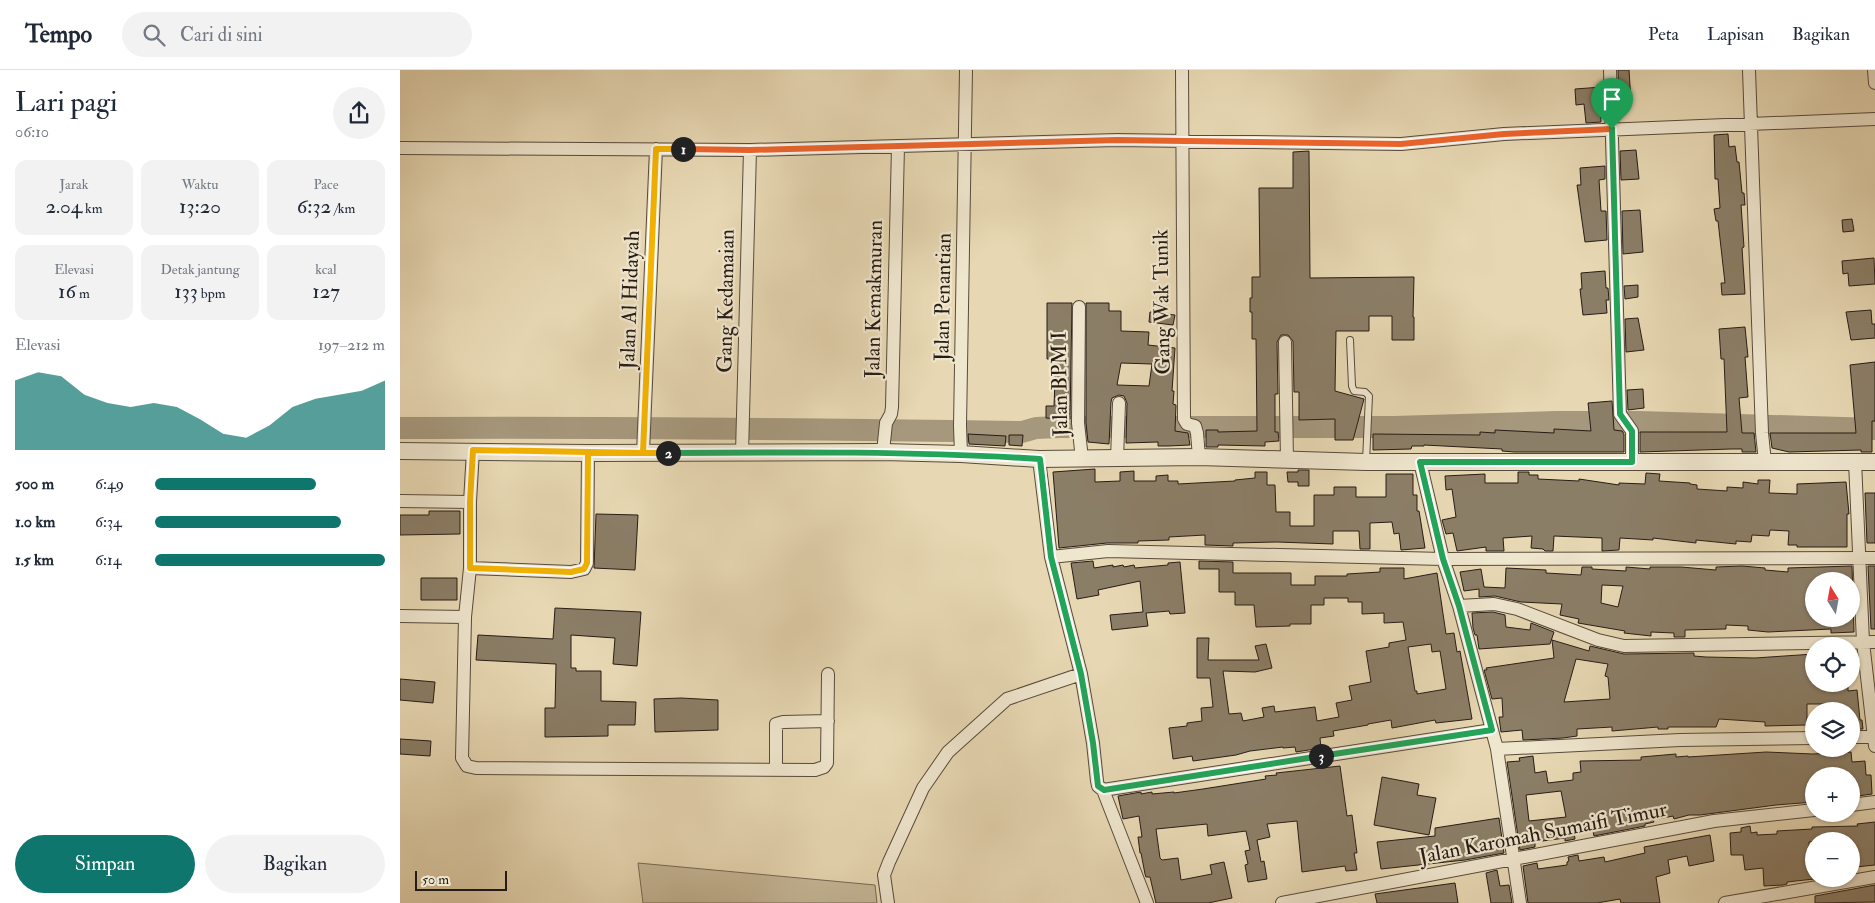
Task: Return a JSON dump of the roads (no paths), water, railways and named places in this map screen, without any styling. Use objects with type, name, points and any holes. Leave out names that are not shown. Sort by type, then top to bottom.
[{"type":"street","name":"Jalan Penantian","points":[[961,454],[966,70]]},
{"type":"street","points":[[1181,137],[1182,70]]},
{"type":"street","points":[[1610,70],[1620,414],[1632,431],[1632,462]]},
{"type":"street","points":[[1749,70],[1762,433],[1765,462]]},
{"type":"street","points":[[1874,70],[1875,83]]},
{"type":"street","points":[[400,148],[750,150],[898,146],[966,139],[1117,140],[1181,137],[1401,144],[1612,126],[1751,121],[1875,120]]},
{"type":"street","name":"Gang Wak Tunik","points":[[1181,137],[1184,419],[1187,424],[1196,429],[1198,457]]},
{"type":"street","name":"Jalan Kemakmuran","points":[[883,452],[885,430],[892,407],[898,146]]},
{"type":"street","name":"Jalan Al Hidayah","points":[[643,453],[656,149]]},
{"type":"street","name":"Gang Kedamaian","points":[[742,452],[750,150]]},
{"type":"street","name":"Jalan BPM I","points":[[1079,307],[1079,428],[1082,460]]},
{"type":"street","points":[[1285,342],[1287,461]]},
{"type":"street","points":[[1117,459],[1118,403]]},
{"type":"street","points":[[400,451],[472,459],[587,460],[643,453],[883,452],[1082,460],[1198,457],[1366,462],[1875,462]]},
{"type":"street","points":[[472,459],[470,568],[465,616],[462,758],[467,766],[476,768],[815,770],[824,767],[827,763],[828,674]]},
{"type":"street","points":[[1040,459],[1051,557],[1081,674],[1093,743],[1098,786],[1104,790],[1147,903]]},
{"type":"street","points":[[470,568],[571,572],[584,569],[587,563],[587,460]]},
{"type":"street","points":[[1855,461],[1859,558],[1869,642],[1875,740],[1860,738]]},
{"type":"street","points":[[1420,462],[1443,559],[1459,606],[1497,749],[1520,903]]},
{"type":"street","points":[[400,501],[470,502]]},
{"type":"street","points":[[1051,557],[1108,550],[1443,559],[1875,558]]},
{"type":"street","points":[[1459,606],[1494,604],[1517,609],[1598,640],[1624,646],[1869,642]]},
{"type":"street","points":[[400,616],[465,616]]},
{"type":"street","points":[[888,903],[884,875],[889,862],[923,788],[948,752],[1007,699],[1081,674]]},
{"type":"street","points":[[776,770],[776,724],[783,722],[828,721]]},
{"type":"street","points":[[1104,790],[1492,730]]},
{"type":"street","points":[[1497,749],[1680,740],[1805,738]]},
{"type":"street","points":[[1860,804],[1875,802]]},
{"type":"street","name":"Jalan Karomah Sumaifi Timur","points":[[1282,903],[1714,821],[1805,811]]},
{"type":"street","points":[[1725,903],[1875,877]]},
{"type":"lane","points":[[1350,340],[1352,386],[1354,392],[1364,392],[1369,396],[1366,462]]},
{"type":"waterway","points":[[400,428],[711,428],[1022,432],[1036,428],[1060,427],[1395,427],[1556,422],[1639,422],[1875,429]]}]
